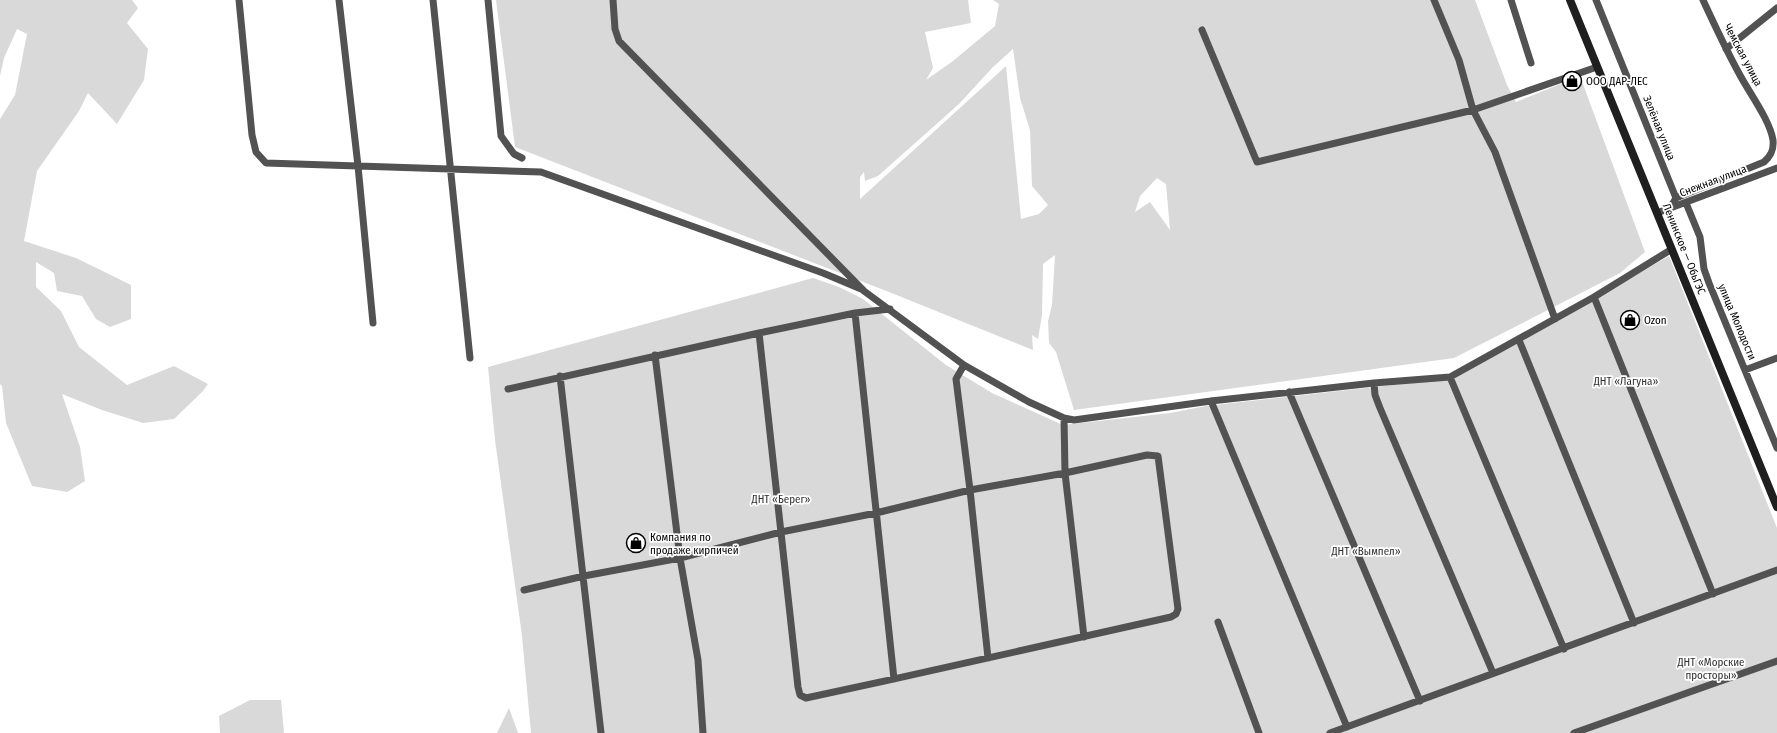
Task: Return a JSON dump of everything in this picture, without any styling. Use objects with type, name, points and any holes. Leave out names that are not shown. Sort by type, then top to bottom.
[{"type":"main road","name":"Ленинское — ОбьГЭС","points":[[1570,0],[1777,507]]},
{"type":"street","points":[[239,0],[252,135],[256,152],[266,163],[541,172],[823,273],[864,291]]},
{"type":"street","points":[[339,0],[358,166],[373,323]]},
{"type":"street","points":[[433,0],[470,358]]},
{"type":"street","points":[[488,0],[501,136],[514,154],[522,158]]},
{"type":"street","points":[[613,0],[615,29],[619,41],[864,291],[964,365],[1029,402],[1064,418],[1074,420],[1289,392],[1450,377],[1594,297],[1672,249]]},
{"type":"street","points":[[1434,0],[1459,60],[1474,110],[1496,152],[1555,319]]},
{"type":"street","points":[[1511,0],[1531,63]]},
{"type":"street","name":"Зелёная улица","points":[[1596,0],[1676,198]]},
{"type":"street","name":"Чемская улица","points":[[1676,198],[1764,162],[1770,156],[1773,148],[1773,140],[1764,119],[1726,49],[1703,0]]},
{"type":"street","points":[[1726,49],[1777,8]]},
{"type":"street","points":[[1202,30],[1257,162],[1474,110],[1597,67]]},
{"type":"street","name":"Снежная улица","points":[[1657,213],[1777,168]]},
{"type":"street","points":[[1670,208],[1676,198]]},
{"type":"street","name":"улица Молодости","points":[[1686,203],[1700,237],[1704,269],[1777,448]]},
{"type":"street","points":[[1594,297],[1714,594]]},
{"type":"street","points":[[508,389],[560,376],[759,333],[855,313],[890,309]]},
{"type":"street","points":[[855,313],[894,679]]},
{"type":"street","points":[[524,590],[584,576],[680,558],[781,532],[876,513],[970,490],[1065,473],[1147,455],[1158,456],[1160,461],[1178,609],[1176,614],[1171,617],[1084,637],[806,698],[800,695],[798,687],[781,532],[759,333]]},
{"type":"street","points":[[1519,340],[1634,623]]},
{"type":"street","points":[[655,355],[680,558],[698,660],[703,733]]},
{"type":"street","points":[[1745,370],[1777,358]]},
{"type":"street","points":[[964,365],[956,379],[970,490],[988,658]]},
{"type":"street","points":[[560,376],[601,733]]},
{"type":"street","points":[[1450,377],[1564,649]]},
{"type":"street","points":[[1374,383],[1375,395],[1380,408],[1492,673]]},
{"type":"street","points":[[1289,392],[1420,701]]},
{"type":"street","points":[[1211,401],[1347,727]]},
{"type":"street","points":[[1064,418],[1065,473],[1084,637]]},
{"type":"street","points":[[1330,733],[1420,701],[1492,673],[1564,649],[1777,570]]},
{"type":"street","points":[[1218,622],[1259,733]]},
{"type":"street","points":[[1574,733],[1777,661]]},
{"type":"green space","points":[[0,0],[132,0],[138,8],[127,23],[148,49],[144,80],[117,124],[88,93],[79,111],[37,171],[24,241],[76,258],[131,285],[131,319],[110,327],[96,319],[82,296],[57,291],[54,273],[36,262],[36,287],[61,311],[79,347],[127,385],[174,366],[208,384],[203,391],[174,419],[143,423],[102,410],[62,394],[80,447],[85,481],[67,492],[32,486],[6,423],[2,386],[0,384],[0,119],[15,95],[27,34],[17,29],[4,58],[0,76]]},
{"type":"green space","points":[[496,0],[968,0],[971,23],[925,32],[933,68],[926,80],[953,61],[995,26],[999,4],[993,0],[1475,0],[1507,85],[1516,102],[1580,76],[1645,252],[1620,273],[1454,358],[1074,410],[1056,352],[1049,343],[1048,321],[1052,305],[1055,255],[1043,264],[1042,315],[1038,339],[1032,335],[1033,350],[889,292],[515,147]],"holes":[[[1013,49],[1020,98],[1030,130],[1032,186],[1048,205],[1039,214],[1021,219],[1006,66],[860,199],[860,177],[864,172],[865,181],[878,176],[959,104],[993,67]],[[1157,178],[1166,184],[1170,230],[1150,202],[1135,212],[1140,196]]]},
{"type":"green space","points":[[1669,256],[1777,528],[1777,733],[531,733],[522,636],[495,440],[488,367],[813,278],[839,287],[863,299],[946,365],[992,393],[1063,425],[1170,413],[1206,406],[1455,378]]},
{"type":"green space","points":[[250,700],[281,700],[284,733],[220,733],[219,716]]},
{"type":"green space","points":[[509,708],[518,733],[497,733]]},
{"type":"place","name":"ООО ДАР-ЛЕС","points":[[1572,81]]},
{"type":"place","name":"Ozon","points":[[1630,320]]},
{"type":"place","name":"Компания по продаже кирпичей","points":[[636,543]]},
{"type":"park label","name":"ДНТ «Лагуна»","points":[[1626,381]]},
{"type":"park label","name":"ДНТ «Берег»","points":[[781,499]]},
{"type":"park label","name":"ДНТ «Вымпел»","points":[[1366,551]]},
{"type":"park label","name":"ДНТ «Морские просторы»","points":[[1711,668]]}]
